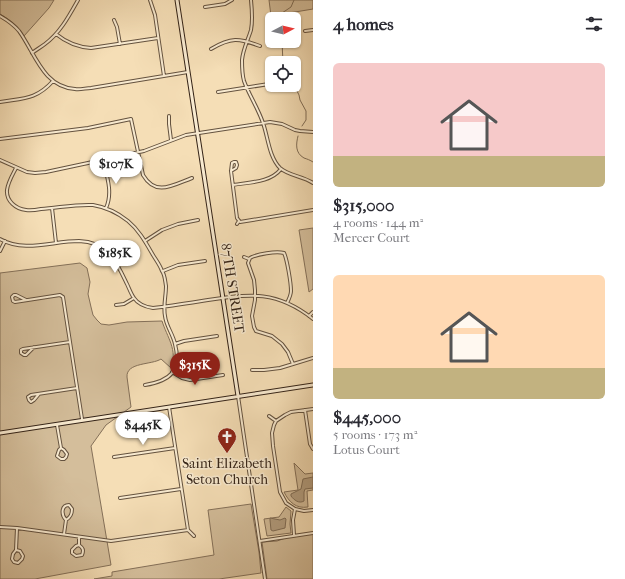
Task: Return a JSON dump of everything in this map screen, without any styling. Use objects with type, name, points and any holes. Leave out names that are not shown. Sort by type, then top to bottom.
[{"type":"street","points":[[32,53],[46,44],[56,34],[78,0]]},
{"type":"street","points":[[150,0],[154,15],[164,76]]},
{"type":"street","name":"87TH STREET","points":[[177,0],[265,579]]},
{"type":"street","points":[[205,7],[224,4],[232,0]]},
{"type":"street","points":[[251,0],[252,22],[243,55],[242,67],[247,87],[263,123],[274,159],[282,169],[313,183]]},
{"type":"street","points":[[0,16],[8,20],[19,31],[44,72],[53,81],[65,87],[76,89],[91,88],[188,72]]},
{"type":"street","points":[[114,20],[117,27],[120,44]]},
{"type":"street","points":[[305,31],[313,30]]},
{"type":"street","points":[[56,34],[67,42],[76,46],[96,48],[158,38]]},
{"type":"street","points":[[211,49],[226,42],[236,40],[247,41],[260,46]]},
{"type":"street","points":[[0,102],[31,97],[45,89],[53,81]]},
{"type":"street","points":[[218,92],[265,85]]},
{"type":"street","points":[[170,116],[168,124],[171,140]]},
{"type":"street","points":[[0,140],[88,128],[131,119],[143,176],[146,181],[157,188],[164,188],[192,178]]},
{"type":"street","points":[[0,160],[27,172],[46,172],[138,153],[186,135],[263,123],[276,122],[295,130],[313,132]]},
{"type":"street","points":[[103,160],[110,194],[106,208]]},
{"type":"street","points":[[16,168],[7,189],[8,196],[13,205],[27,210],[85,205],[94,205],[106,208],[127,220],[138,231],[163,271],[166,287],[164,307],[166,323],[175,344],[178,358],[172,372],[162,382],[145,385]]},
{"type":"street","points":[[233,185],[265,180],[274,176],[282,169]]},
{"type":"street","points":[[231,170],[237,218],[239,221]]},
{"type":"street","points":[[52,208],[56,243]]},
{"type":"street","points":[[236,224],[239,221],[242,222],[313,210]]},
{"type":"street","points":[[145,241],[162,230],[178,224],[198,220]]},
{"type":"street","points":[[0,239],[5,242],[27,246],[73,241],[84,241],[97,245],[107,251],[118,265],[134,298],[140,304],[147,307],[164,307],[242,295],[274,298],[287,303],[313,319]]},
{"type":"street","points":[[0,251],[5,242]]},
{"type":"street","points":[[249,259],[255,255],[279,252],[284,253]]},
{"type":"street","points":[[284,253],[291,289],[287,303]]},
{"type":"street","points":[[244,257],[249,259]]},
{"type":"street","points":[[249,259],[248,263],[254,280],[255,296],[252,320],[254,329],[272,336],[282,344],[288,352],[293,364]]},
{"type":"street","points":[[163,271],[178,266],[205,261]]},
{"type":"street","points":[[26,300],[16,295],[12,298],[15,302],[60,295],[62,297],[82,419]]},
{"type":"street","points":[[116,305],[124,304],[134,298]]},
{"type":"street","points":[[309,316],[313,312]]},
{"type":"street","points":[[175,344],[184,341],[217,336]]},
{"type":"street","points":[[34,347],[26,355],[24,356],[21,354],[21,350],[23,349],[34,347],[70,342]]},
{"type":"street","points":[[252,370],[275,369],[313,358]]},
{"type":"street","points":[[172,372],[182,378],[190,380],[222,375]]},
{"type":"street","points":[[0,432],[313,385]]},
{"type":"street","points":[[39,394],[33,401],[31,402],[29,400],[28,397],[30,396],[39,394],[77,388]]},
{"type":"street","points":[[169,407],[188,530],[194,536]]},
{"type":"street","points":[[313,409],[287,414],[276,421],[272,431],[279,489],[284,501],[295,510],[313,510]]},
{"type":"street","points":[[305,410],[310,444],[313,450]]},
{"type":"street","points":[[269,416],[276,421]]},
{"type":"street","points":[[57,424],[61,448],[67,454],[66,457],[61,460],[57,456],[61,448]]},
{"type":"street","points":[[114,457],[175,448]]},
{"type":"street","points":[[120,498],[181,489]]},
{"type":"street","points":[[64,534],[66,520],[64,518],[63,510],[64,506],[70,505],[72,514],[66,520]]},
{"type":"street","points":[[294,536],[295,510]]},
{"type":"street","points":[[0,527],[117,541],[188,530]]},
{"type":"street","points":[[16,550],[20,551],[23,556],[18,563],[14,562],[12,559],[16,550],[17,528]]},
{"type":"street","points":[[260,541],[313,533]]},
{"type":"street","points":[[79,537],[79,545],[82,547],[83,553],[82,555],[76,556],[72,553],[72,550],[79,545]]},
{"type":"shaded area","points":[[0,0],[54,0],[49,8],[24,36],[14,24],[0,14]]},
{"type":"shaded area","points":[[269,0],[313,0],[313,9],[295,12],[270,12]]},
{"type":"shaded area","points":[[313,228],[313,289],[309,292],[299,230]]},
{"type":"shaded area","points":[[80,263],[87,268],[90,282],[88,294],[93,315],[97,320],[101,324],[109,325],[127,322],[162,321],[173,349],[173,361],[171,368],[161,359],[135,366],[128,372],[127,377],[131,407],[106,425],[91,446],[111,565],[35,579],[0,579],[0,273]]},
{"type":"shaded area","points":[[294,463],[305,474],[313,473],[313,490],[307,491],[308,507],[296,506],[288,499],[284,492],[298,490]]},
{"type":"shaded area","points":[[313,477],[313,488],[305,489],[304,501],[298,502],[291,496],[291,494],[301,489],[303,479]]},
{"type":"shaded area","points":[[251,504],[261,573],[219,579],[94,579],[112,576],[112,572],[214,555],[208,510]]},
{"type":"shaded area","points":[[286,507],[291,511],[291,533],[267,536],[264,519],[279,517]]},
{"type":"shaded area","points":[[270,518],[280,520],[285,518],[285,528],[273,531],[271,530]]},
{"type":"shaded area","points":[[313,533],[313,579],[267,579],[262,542],[277,541],[294,535]]},
{"type":"waterway","points":[[284,12],[291,7],[294,0]]},
{"type":"waterway","points":[[282,48],[283,56]]},
{"type":"waterway","points":[[298,92],[306,111],[306,120],[302,126]]},
{"type":"waterway","points":[[298,136],[297,145],[299,154],[313,162]]},
{"type":"place","name":"Saint Elizabeth Seton Church","points":[[227,454]]}]
